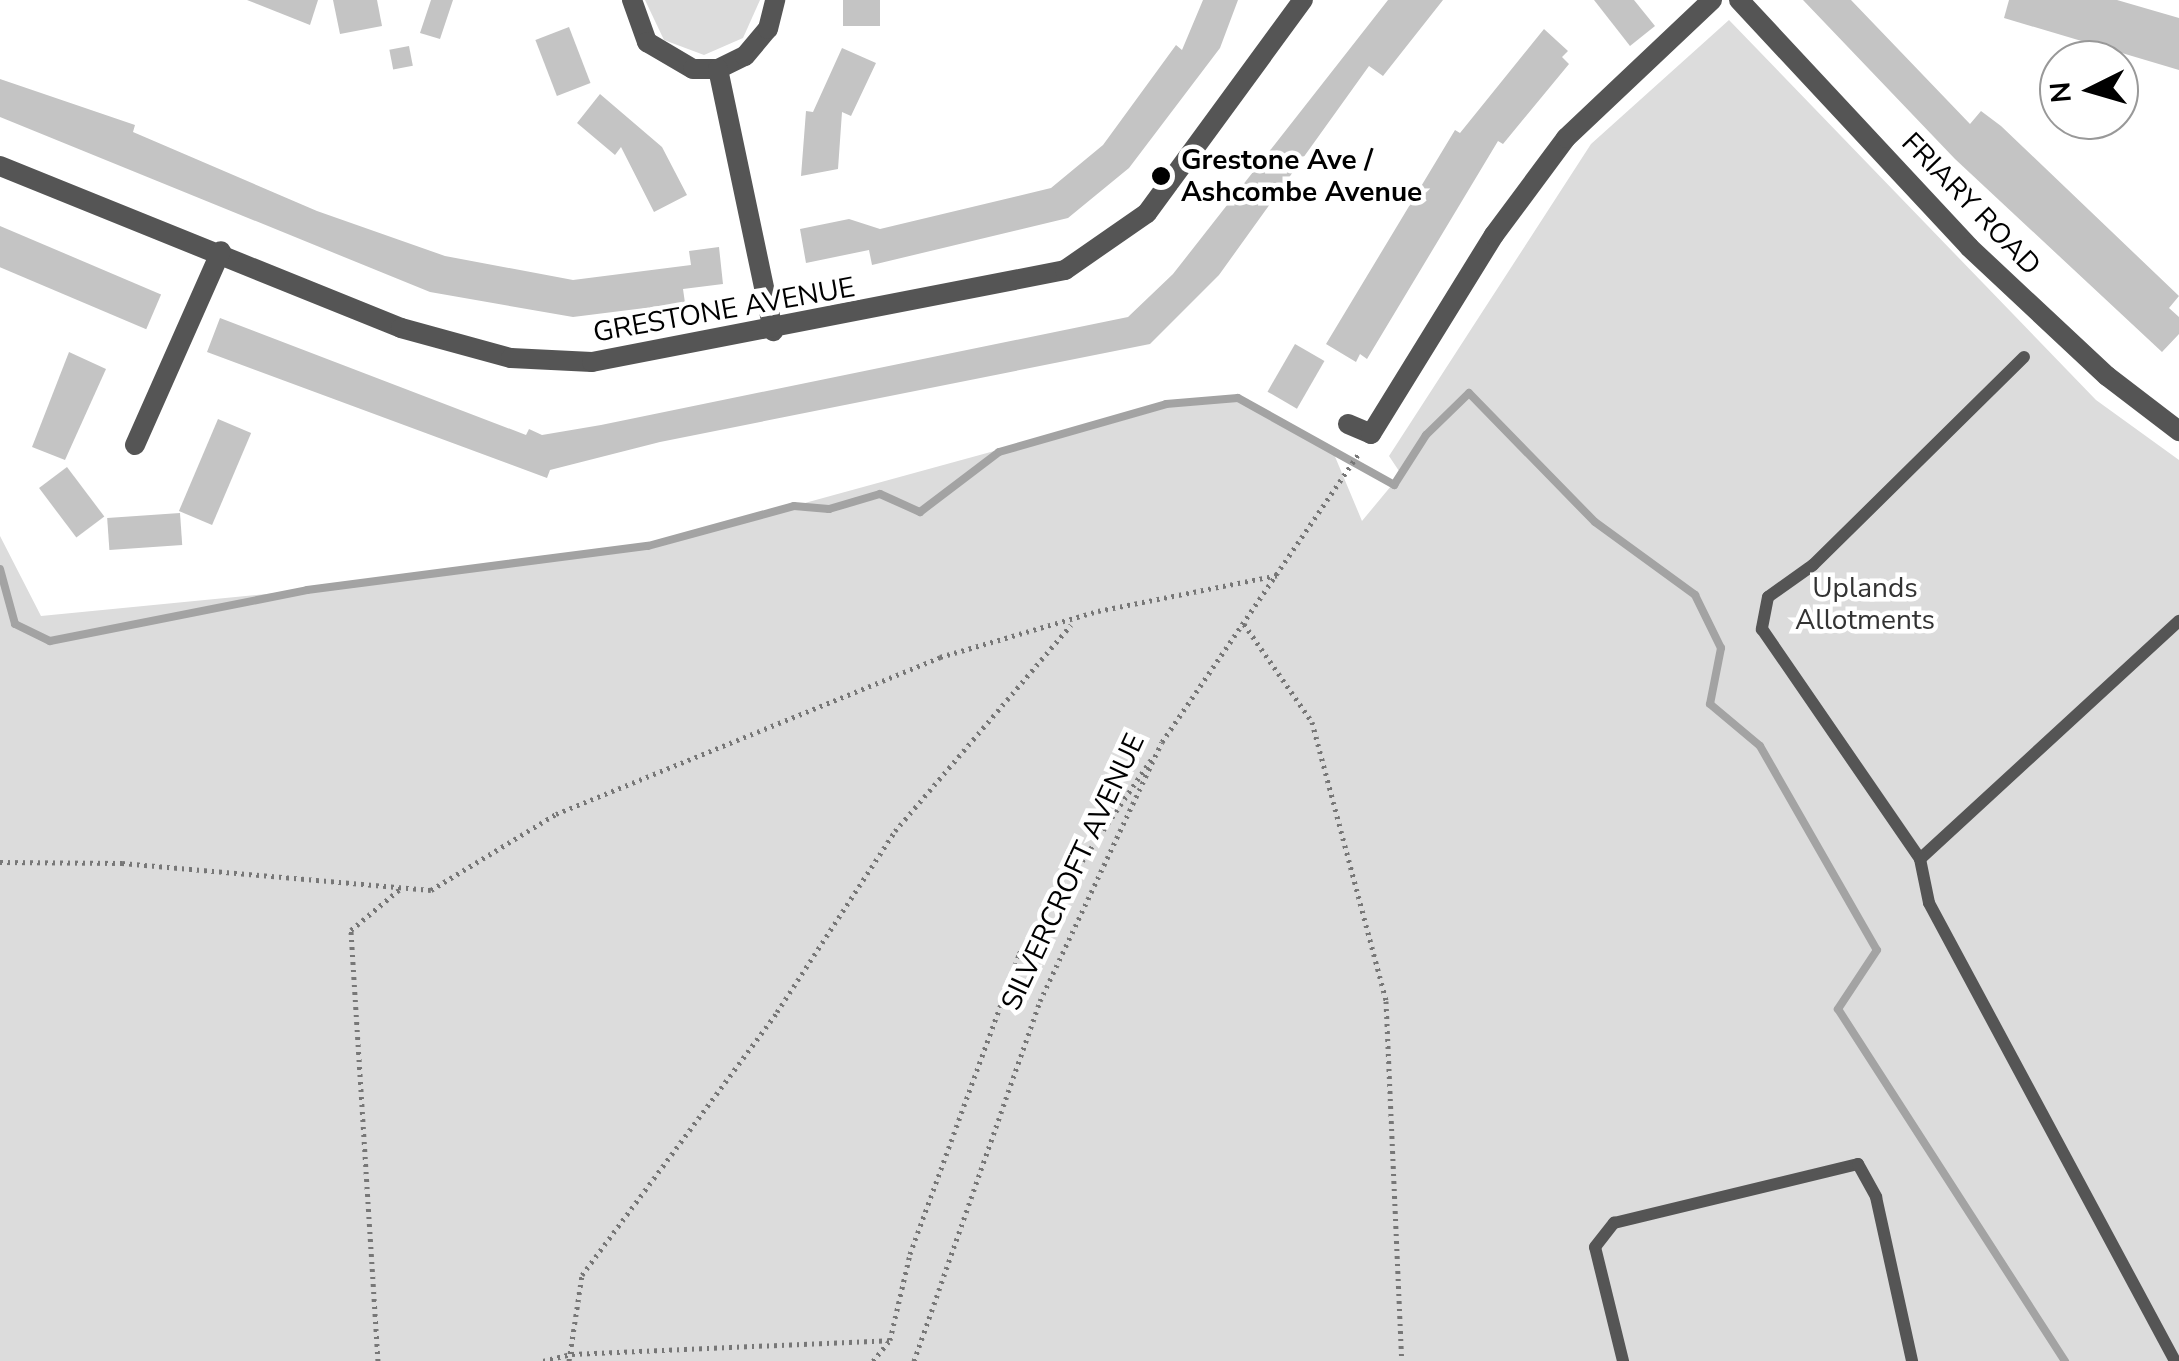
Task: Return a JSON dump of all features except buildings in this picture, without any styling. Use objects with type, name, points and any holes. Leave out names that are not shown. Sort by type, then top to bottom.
[{"type":"street","points":[[632,0],[638,27],[660,55],[693,69],[718,68],[758,44],[775,0]]},
{"type":"street","name":"GRESTONE AVENUE","points":[[0,166],[221,250],[401,328],[511,358],[592,362],[773,331],[1013,284],[1065,270],[1147,212],[1303,0]]},
{"type":"street","name":"FRIARY ROAD","points":[[1739,0],[1969,247],[2107,376],[2179,431]]},
{"type":"street","points":[[1348,424],[1371,434],[1494,235],[1566,138],[1703,3]]},
{"type":"street","points":[[718,68],[773,331]]},
{"type":"street","points":[[135,446],[221,250]]},
{"type":"lane","points":[[2024,356],[1813,565],[1768,597],[1762,628],[1782,664],[1920,859],[1930,903],[2174,1361]]},
{"type":"lane","points":[[1920,859],[2179,621]]},
{"type":"lane","points":[[1623,1361],[1595,1247],[1614,1223],[1858,1164],[1876,1196],[1912,1361]]},
{"type":"path","name":"SILVERCROFT AVENUE","points":[[914,1361],[1040,1000],[1162,742],[1363,447]]},
{"type":"path","points":[[0,862],[122,862],[431,890],[556,814],[940,658],[1071,624],[1098,611],[1278,576]]},
{"type":"path","points":[[572,1359],[582,1275],[777,1012],[896,831],[1071,624]]},
{"type":"path","points":[[1244,624],[1312,722],[1386,1001],[1402,1361]]},
{"type":"path","points":[[873,1361],[890,1340],[910,1254],[1019,954],[1162,742]]},
{"type":"path","points":[[378,1361],[351,930],[402,887]]},
{"type":"path","points":[[543,1361],[890,1340]]},
{"type":"green space","points":[[645,0],[760,0],[743,38],[704,55],[664,40]]},
{"type":"green space","name":"Uplands Allotments","points":[[1729,20],[2096,400],[2179,460],[2179,1361],[0,1361],[0,536],[41,616],[307,590],[648,546],[1166,404],[1238,398],[1331,447],[1362,521],[1401,474],[1389,456],[1591,144]]},
{"type":"waterway","points":[[0,569],[15,624],[50,641],[307,590],[648,546],[794,506],[829,509],[880,494],[920,512],[999,452],[1166,404],[1238,398],[1394,485],[1426,435],[1469,393],[1595,522],[1695,595],[1721,648],[1710,704],[1760,746],[1877,950],[1838,1009],[2065,1361]]},
{"type":"place","name":"Grestone Ave / Ashcombe Avenue","points":[[1161,176]]}]
